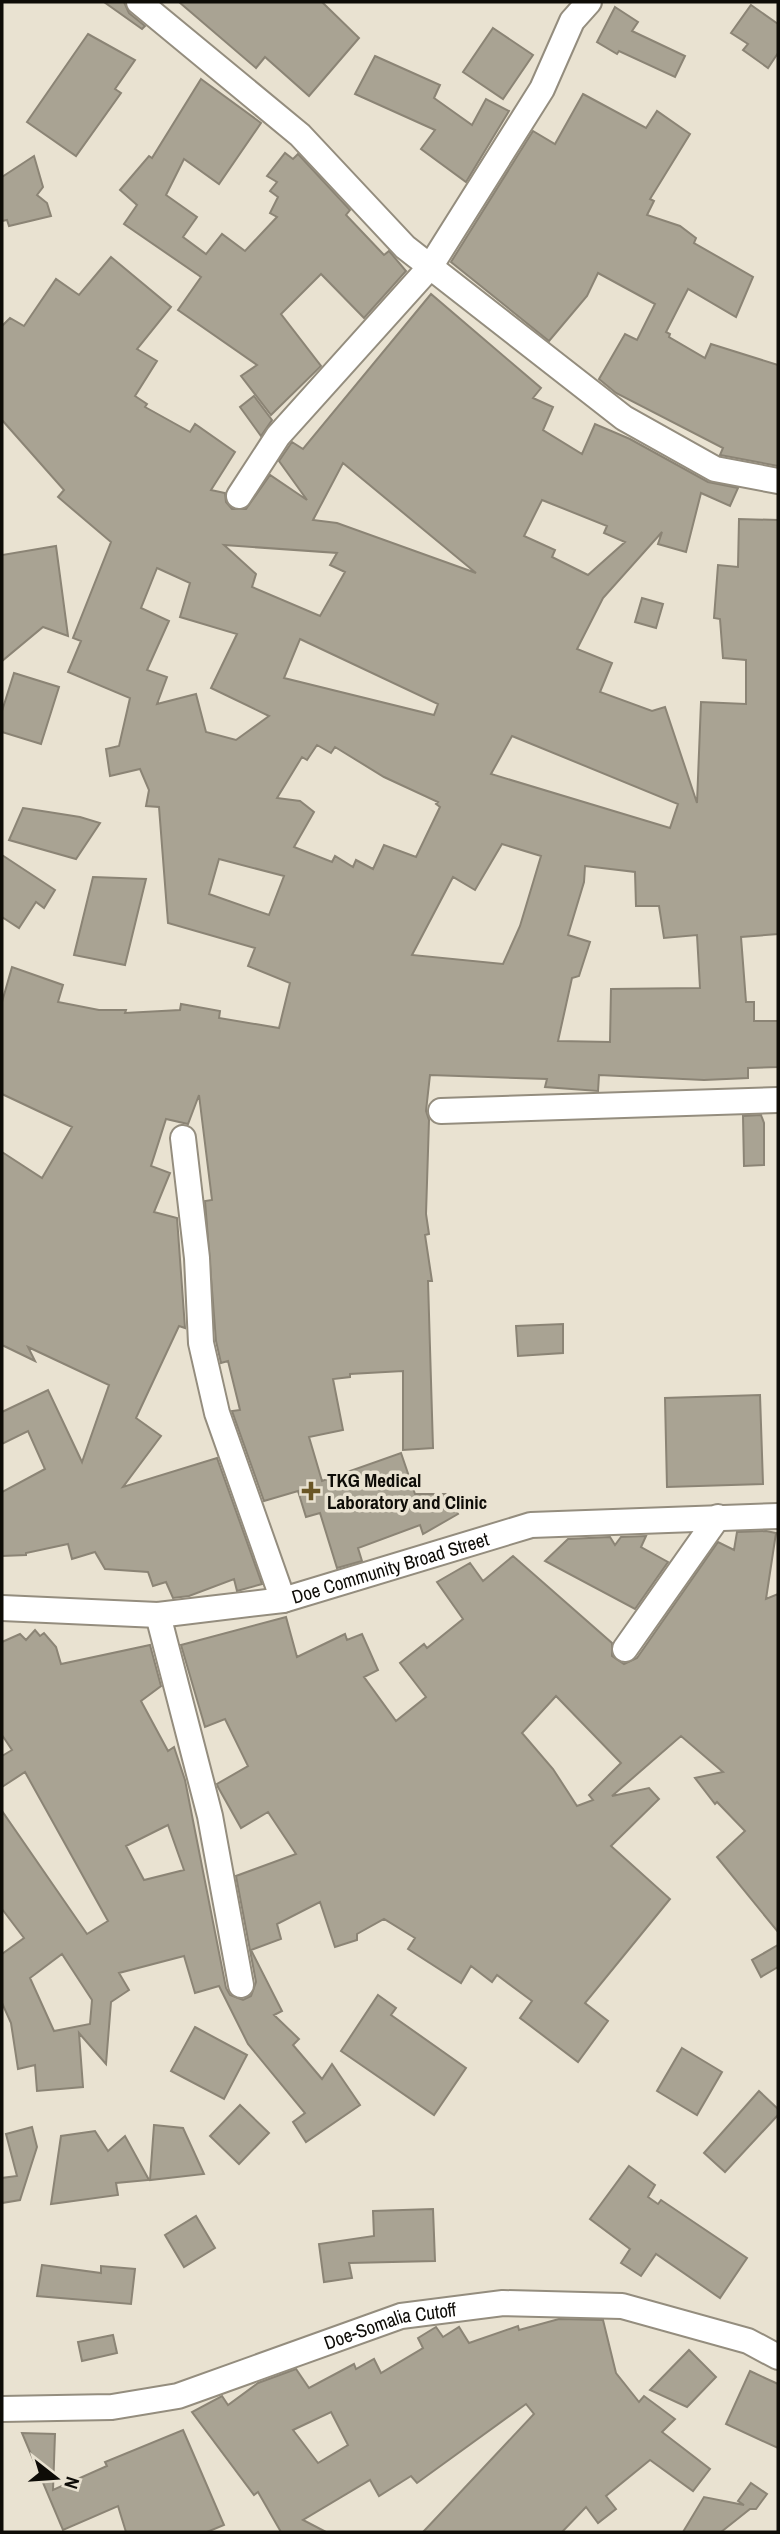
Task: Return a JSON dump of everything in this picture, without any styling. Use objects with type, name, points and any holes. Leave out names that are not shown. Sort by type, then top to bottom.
[{"type":"street","points":[[139,2],[300,135],[405,247],[624,418],[715,469],[778,481]]},
{"type":"street","points":[[239,496],[278,436],[429,267],[542,89],[572,21],[589,2]]},
{"type":"street","points":[[441,1111],[778,1100]]},
{"type":"street","points":[[183,1138],[197,1258],[201,1343],[217,1413],[283,1600]]},
{"type":"street","name":"Doe Community Broad Street","points":[[2,1608],[158,1615],[283,1600],[531,1524],[778,1516]]},
{"type":"street","points":[[625,1649],[718,1517]]},
{"type":"street","points":[[158,1615],[210,1816],[241,1984]]},
{"type":"street","name":"Doe-Somalia Cutoff","points":[[2,2409],[112,2407],[178,2396],[401,2316],[503,2303],[622,2306],[748,2341],[778,2357]]},
{"type":"building","points":[[104,2],[124,2],[129,13],[145,26],[142,29]]},
{"type":"building","points":[[179,2],[322,2],[359,38],[309,96],[265,57],[256,68]]},
{"type":"building","points":[[751,5],[778,24],[778,53],[768,68],[743,50],[748,44],[731,33]]},
{"type":"building","points":[[615,7],[638,22],[632,31],[685,56],[675,77],[619,51],[617,54],[597,42]]},
{"type":"building","points":[[493,28],[533,55],[503,99],[463,72]]},
{"type":"building","points":[[88,34],[135,60],[115,89],[121,93],[76,156],[27,122]]},
{"type":"building","points":[[375,56],[440,85],[434,98],[472,125],[486,99],[509,111],[466,182],[421,149],[435,130],[355,94]]},
{"type":"building","points":[[201,79],[261,123],[219,184],[184,159],[166,195],[197,217],[183,237],[206,254],[222,234],[245,251],[277,217],[270,213],[278,197],[270,191],[277,182],[267,176],[285,153],[293,159],[298,154],[350,210],[346,215],[384,255],[389,251],[406,271],[364,318],[321,274],[281,314],[321,366],[271,415],[241,376],[257,365],[178,310],[201,277],[124,224],[137,205],[120,190],[149,156],[152,158]]},
{"type":"building","points":[[583,94],[646,128],[657,111],[690,134],[650,199],[654,201],[647,215],[680,226],[696,238],[694,243],[753,277],[736,317],[688,289],[666,332],[670,334],[669,337],[705,358],[711,344],[778,365],[778,466],[720,455],[723,448],[616,393],[599,379],[625,334],[637,340],[655,304],[598,273],[587,296],[549,341],[451,262],[533,131],[555,144]]},
{"type":"building","points":[[34,156],[43,187],[37,195],[47,203],[51,216],[9,226],[7,220],[2,221],[2,177]]},
{"type":"building","points":[[111,257],[171,307],[137,349],[157,361],[135,396],[147,404],[145,407],[190,432],[195,424],[235,452],[211,490],[225,493],[226,502],[232,509],[246,509],[270,475],[307,500],[279,461],[292,442],[303,449],[431,294],[541,388],[533,398],[553,407],[543,430],[582,454],[595,424],[630,439],[708,482],[738,488],[730,506],[701,493],[686,552],[658,544],[662,532],[603,598],[577,649],[612,663],[600,692],[652,711],[665,707],[697,803],[701,702],[746,704],[746,660],[723,658],[720,619],[714,618],[718,565],[738,567],[739,519],[778,520],[778,934],[741,937],[746,1002],[754,1002],[754,1021],[778,1021],[778,1067],[748,1068],[748,1078],[704,1080],[599,1075],[598,1091],[545,1087],[547,1079],[430,1075],[426,1111],[429,1120],[426,1214],[429,1234],[425,1235],[432,1281],[428,1281],[433,1448],[403,1450],[403,1371],[350,1374],[350,1377],[333,1379],[343,1430],[309,1437],[322,1481],[401,1453],[415,1494],[446,1494],[458,1514],[423,1534],[420,1525],[358,1548],[362,1561],[337,1568],[320,1513],[306,1517],[298,1491],[264,1501],[232,1411],[240,1410],[228,1361],[221,1363],[216,1341],[205,1201],[212,1200],[199,1095],[188,1124],[166,1119],[151,1166],[170,1173],[154,1212],[177,1218],[185,1328],[179,1326],[136,1418],[161,1436],[123,1487],[217,1458],[262,1584],[237,1591],[234,1579],[189,1596],[173,1598],[166,1582],[153,1586],[148,1572],[105,1569],[95,1552],[72,1559],[68,1544],[26,1555],[2,1556],[2,1492],[45,1469],[28,1431],[2,1444],[2,1412],[48,1390],[82,1462],[109,1385],[28,1347],[35,1361],[2,1345],[2,1152],[42,1178],[72,1127],[2,1094],[2,1002],[12,967],[63,985],[58,1002],[99,1010],[126,1010],[125,1013],[180,1010],[181,1004],[220,1011],[219,1018],[279,1028],[290,983],[248,966],[255,948],[168,923],[159,807],[146,806],[149,790],[140,769],[110,776],[106,749],[119,746],[130,698],[68,672],[81,641],[73,638],[111,542],[58,497],[64,490],[2,420],[2,326],[10,318],[24,326],[56,279],[79,295]],"holes":[[[343,463],[476,573],[337,523],[313,520]],[[542,500],[607,526],[604,533],[625,542],[588,575],[552,557],[555,550],[524,536]],[[224,545],[337,553],[330,565],[345,572],[320,616],[252,587],[256,574]],[[157,568],[190,583],[180,617],[237,634],[211,688],[269,716],[236,740],[206,732],[196,694],[157,704],[167,677],[147,670],[169,621],[141,608]],[[300,639],[438,704],[434,715],[284,678]],[[512,736],[678,804],[670,828],[491,774]],[[317,745],[331,753],[335,747],[384,777],[438,802],[436,804],[440,807],[416,857],[384,845],[373,869],[356,860],[353,867],[335,856],[332,862],[294,847],[314,812],[300,801],[277,798],[302,757],[307,760]],[[502,844],[541,856],[520,926],[503,964],[412,955],[453,877],[475,890]],[[219,859],[284,876],[269,915],[209,894]],[[585,866],[635,872],[636,906],[659,906],[664,938],[697,935],[700,988],[611,989],[610,1042],[558,1041],[572,978],[579,976],[590,942],[568,935],[584,882]]]},
{"type":"building","points":[[254,396],[272,420],[261,436],[240,407]]},
{"type":"building","points":[[56,546],[68,636],[43,627],[2,661],[2,555]]},
{"type":"building","points":[[642,598],[663,604],[656,628],[635,622]]},
{"type":"building","points":[[14,673],[59,687],[41,744],[2,732],[2,711]]},
{"type":"building","points":[[23,808],[100,823],[76,859],[9,840]]},
{"type":"building","points":[[2,855],[55,890],[44,908],[36,902],[19,928],[2,917]]},
{"type":"building","points":[[93,877],[146,879],[125,965],[74,955]]},
{"type":"building","points":[[761,1115],[764,1123],[764,1165],[744,1166],[743,1116]]},
{"type":"building","points":[[563,1324],[563,1353],[518,1356],[516,1326]]},
{"type":"building","points":[[760,1395],[763,1484],[667,1487],[665,1398]]},
{"type":"building","points":[[737,1532],[776,1533],[766,1599],[778,1594],[778,1932],[717,1857],[745,1831],[717,1802],[715,1804],[695,1778],[723,1772],[681,1736],[612,1796],[649,1788],[659,1799],[611,1846],[670,1899],[585,2003],[608,2021],[578,2062],[520,2018],[532,2001],[497,1975],[492,1982],[471,1966],[461,1983],[408,1949],[415,1938],[384,1919],[357,1934],[357,1940],[335,1947],[320,1902],[277,1924],[281,1939],[251,1950],[282,2011],[274,2015],[299,2039],[293,2045],[322,2079],[332,2064],[360,2105],[306,2142],[293,2122],[305,2113],[248,2044],[219,1986],[195,1993],[184,1956],[119,1973],[129,1990],[111,2002],[106,2064],[79,2033],[83,2087],[37,2091],[35,2065],[18,2069],[11,2023],[2,2003],[2,1954],[24,1938],[2,1909],[2,1811],[87,1934],[108,1921],[25,1772],[2,1787],[2,1756],[12,1750],[2,1735],[2,1642],[20,1634],[26,1640],[35,1630],[40,1636],[44,1633],[56,1647],[61,1664],[150,1645],[161,1686],[141,1701],[168,1751],[174,1747],[185,1780],[226,1988],[230,1995],[243,2000],[251,1996],[256,1982],[236,1876],[296,1854],[268,1812],[241,1828],[218,1787],[217,1784],[248,1766],[225,1719],[205,1727],[181,1645],[286,1617],[297,1657],[345,1634],[347,1640],[362,1634],[378,1670],[364,1677],[396,1721],[426,1697],[400,1663],[424,1644],[427,1648],[463,1619],[437,1582],[470,1563],[483,1581],[513,1556],[612,1643],[612,1656],[624,1664],[637,1658],[718,1542],[734,1550]],"holes":[[[556,1696],[621,1763],[589,1795],[593,1800],[577,1806],[553,1769],[522,1733]],[[168,1825],[184,1870],[144,1880],[126,1846]],[[62,1954],[92,2000],[90,2024],[54,2031],[30,1978]]]},
{"type":"building","points":[[646,1536],[641,1547],[668,1562],[635,1609],[545,1561],[568,1539],[610,1537],[615,1545],[621,1537]]},
{"type":"building","points":[[778,1945],[778,1967],[761,1977],[752,1960]]},
{"type":"building","points":[[378,1995],[396,2008],[391,2015],[466,2068],[434,2115],[341,2051]]},
{"type":"building","points":[[195,2027],[247,2055],[224,2099],[171,2071]]},
{"type":"building","points":[[682,2048],[722,2072],[697,2115],[657,2091]]},
{"type":"building","points":[[759,2091],[778,2109],[778,2115],[725,2172],[704,2153]]},
{"type":"building","points":[[240,2105],[269,2133],[239,2164],[210,2136]]},
{"type":"building","points":[[154,2125],[183,2128],[204,2174],[150,2180]]},
{"type":"building","points":[[32,2127],[37,2147],[20,2200],[2,2203],[2,2178],[17,2176],[6,2134]]},
{"type":"building","points":[[95,2131],[108,2151],[125,2136],[149,2180],[116,2183],[118,2195],[51,2204],[61,2136]]},
{"type":"building","points":[[629,2166],[655,2185],[648,2197],[658,2204],[661,2200],[747,2258],[720,2298],[656,2254],[641,2276],[621,2263],[630,2249],[590,2219]]},
{"type":"building","points":[[433,2209],[435,2261],[349,2263],[352,2278],[324,2282],[319,2244],[374,2236],[373,2211]]},
{"type":"building","points":[[196,2216],[215,2248],[184,2267],[165,2235]]},
{"type":"building","points":[[42,2265],[101,2273],[101,2266],[135,2269],[131,2304],[37,2296]]},
{"type":"building","points":[[559,2319],[603,2320],[616,2373],[639,2402],[644,2396],[675,2419],[662,2432],[710,2469],[693,2491],[650,2460],[606,2496],[616,2509],[598,2523],[586,2507],[562,2532],[423,2532],[534,2414],[526,2404],[417,2483],[411,2476],[379,2496],[370,2480],[303,2520],[326,2532],[281,2532],[258,2492],[254,2495],[192,2412],[222,2396],[228,2405],[258,2383],[296,2369],[309,2388],[354,2364],[356,2369],[374,2359],[381,2373],[423,2348],[418,2338],[436,2327],[443,2337],[459,2327],[469,2343],[518,2326],[519,2330]],"holes":[[[331,2412],[348,2445],[318,2463],[293,2430]]]},
{"type":"building","points":[[113,2335],[117,2353],[82,2361],[78,2342]]},
{"type":"building","points":[[689,2350],[716,2377],[687,2407],[650,2390]]},
{"type":"building","points":[[750,2371],[778,2384],[778,2448],[726,2424]]},
{"type":"building","points":[[183,2430],[224,2525],[207,2532],[126,2532],[118,2506],[63,2530],[22,2433],[55,2434],[53,2490],[107,2466],[105,2462]]},
{"type":"building","points":[[751,2483],[767,2494],[756,2509],[750,2509],[721,2532],[683,2532],[704,2497],[744,2505],[738,2501]]},
{"type":"place","name":"TKG Medical Laboratory and Clinic","points":[[311,1491]]}]
